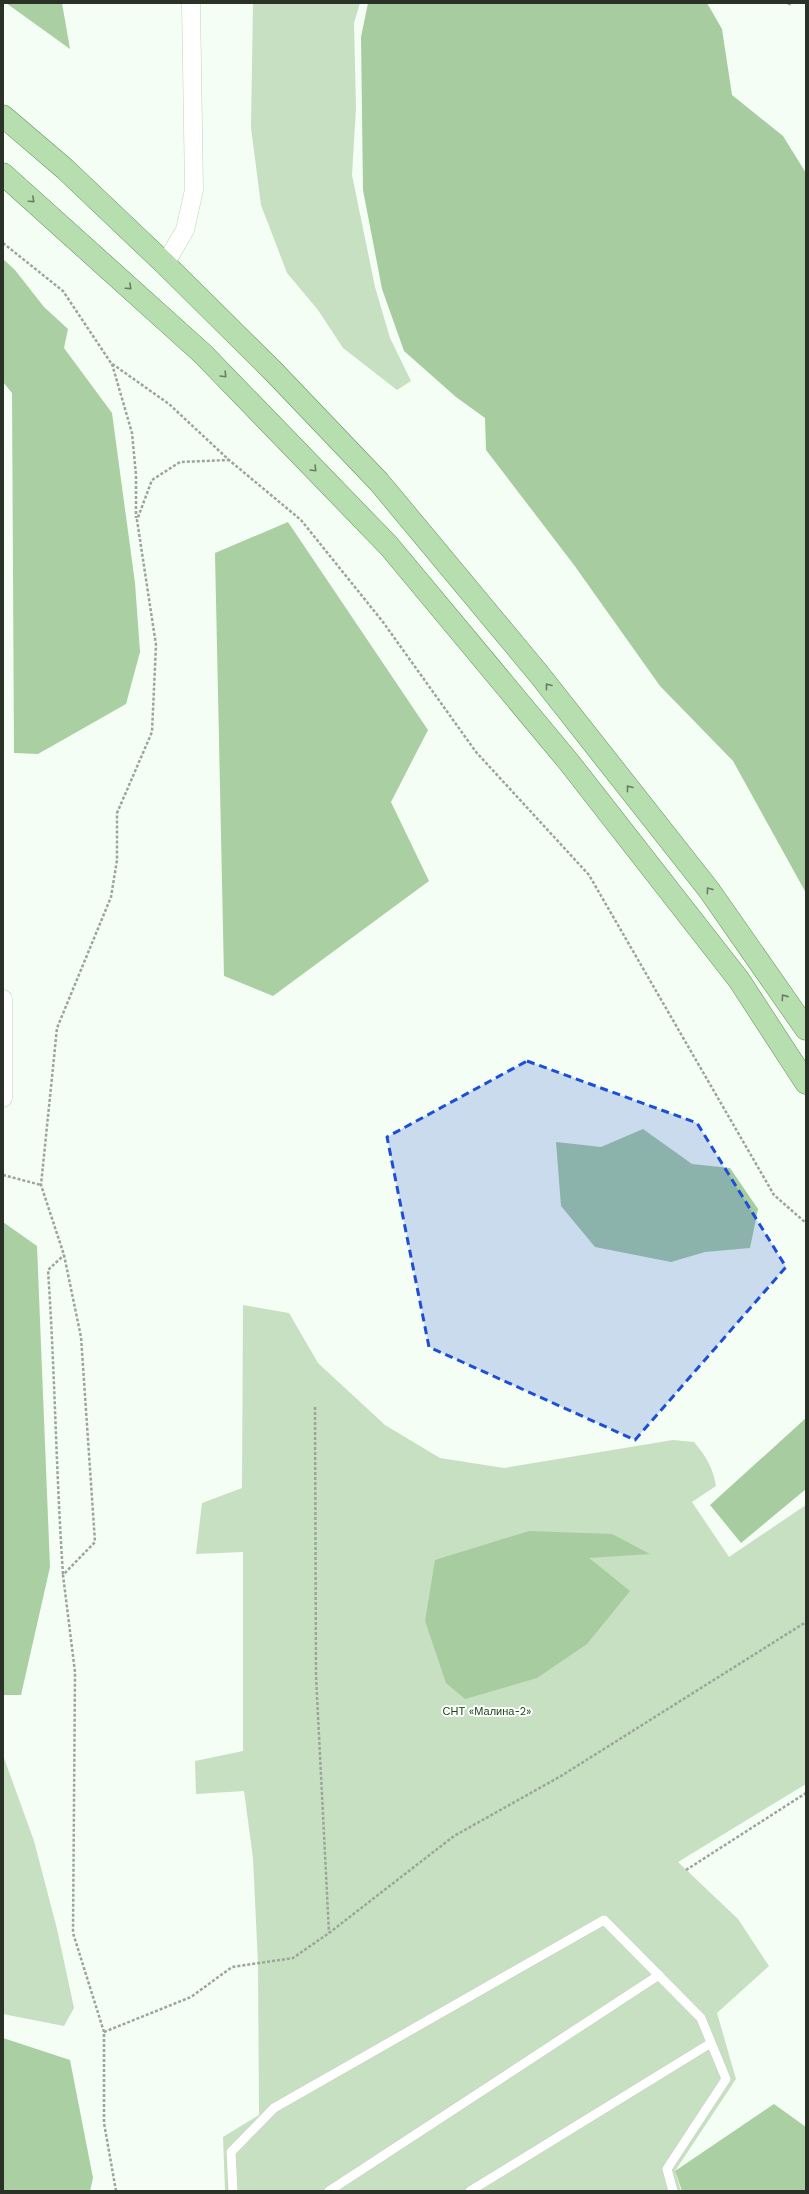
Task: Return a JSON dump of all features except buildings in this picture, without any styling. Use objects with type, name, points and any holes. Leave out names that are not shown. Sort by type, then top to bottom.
[{"type":"main road","points":[[3,116],[65,169],[165,264],[274,372],[379,482],[538,673],[709,890],[806,1029]]},
{"type":"main road","points":[[3,174],[203,354],[389,546],[568,761],[739,980],[806,1083]]},
{"type":"street","points":[[165,264],[185,230],[194,190],[191,3]]},
{"type":"street","points":[[3,999],[3,1098]]},
{"type":"lane","points":[[233,2191],[231,2152],[274,2108],[604,1920],[701,2018],[726,2079],[667,2169],[673,2191]]},
{"type":"lane","points":[[329,2191],[658,1975]]},
{"type":"lane","points":[[470,2191],[710,2043]]},
{"type":"path","points":[[788,3],[792,6]]},
{"type":"path","points":[[3,243],[63,291],[112,363],[132,433],[136,475],[136,520],[156,645],[152,732],[117,814],[117,860],[111,897],[57,1028],[41,1185],[64,1255],[81,1338],[95,1542],[63,1575]]},
{"type":"path","points":[[112,363],[170,404],[229,460],[301,520],[383,622],[476,752],[589,875],[774,1195],[806,1223]]},
{"type":"path","points":[[136,520],[152,480],[180,462],[229,460]]},
{"type":"path","points":[[3,1175],[41,1185]]},
{"type":"path","points":[[64,1255],[48,1270],[53,1346],[57,1490],[63,1575],[75,1672],[73,1933],[104,2032],[104,2123],[116,2191]]},
{"type":"path","points":[[315,1407],[316,1676],[329,1933]]},
{"type":"path","points":[[104,2032],[191,1997],[232,1967],[293,1958],[329,1933],[454,1836],[561,1776],[806,1622]]},
{"type":"path","points":[[686,1870],[806,1793]]},
{"type":"highlighted area","points":[[527,1061],[697,1123],[786,1267],[635,1440],[429,1347],[387,1137]]},
{"type":"green space","points":[[253,3],[360,3],[354,23],[356,108],[352,175],[375,287],[390,338],[411,381],[397,390],[343,348],[318,310],[287,273],[261,205],[251,128]]},
{"type":"green space","name":"СНТ «Малина-2»","points":[[243,1305],[289,1313],[318,1363],[385,1425],[440,1458],[504,1468],[673,1440],[694,1442],[708,1462],[716,1486],[692,1502],[729,1557],[806,1505],[806,1784],[678,1862],[738,1919],[769,1966],[717,2013],[736,2079],[675,2171],[681,2191],[225,2191],[223,2137],[259,2115],[258,1964],[253,1858],[244,1791],[196,1794],[195,1761],[243,1751],[243,1552],[196,1554],[202,1503],[242,1488]]},
{"type":"green space","points":[[4,1758],[34,1841],[57,1929],[74,2008],[64,2026],[3,2014]]},
{"type":"shaded area","points":[[6,3],[62,3],[70,49]]},
{"type":"shaded area","points":[[368,3],[707,3],[722,29],[732,95],[783,136],[806,173],[806,893],[733,761],[660,686],[574,565],[486,450],[485,418],[456,397],[404,351],[382,289],[363,190],[361,37]]},
{"type":"shaded area","points":[[3,259],[15,270],[44,307],[68,329],[64,348],[112,413],[135,583],[140,652],[126,704],[38,754],[14,753],[12,393],[3,382]]},
{"type":"shaded area","points":[[288,522],[428,730],[391,802],[429,881],[273,996],[224,976],[215,553]]},
{"type":"shaded area","points":[[643,1129],[692,1164],[730,1168],[758,1209],[750,1248],[705,1252],[671,1262],[595,1247],[561,1206],[556,1142],[601,1147]]},
{"type":"shaded area","points":[[3,1222],[37,1246],[50,1567],[21,1695],[3,1695]]},
{"type":"shaded area","points":[[806,1418],[806,1489],[741,1543],[710,1505]]},
{"type":"shaded area","points":[[529,1531],[612,1534],[650,1554],[589,1558],[630,1591],[587,1644],[537,1678],[465,1699],[446,1683],[425,1621],[435,1560]]},
{"type":"shaded area","points":[[3,2038],[70,2060],[93,2178],[90,2191],[3,2191]]},
{"type":"shaded area","points":[[774,2104],[806,2127],[806,2191],[682,2191],[675,2171]]}]
